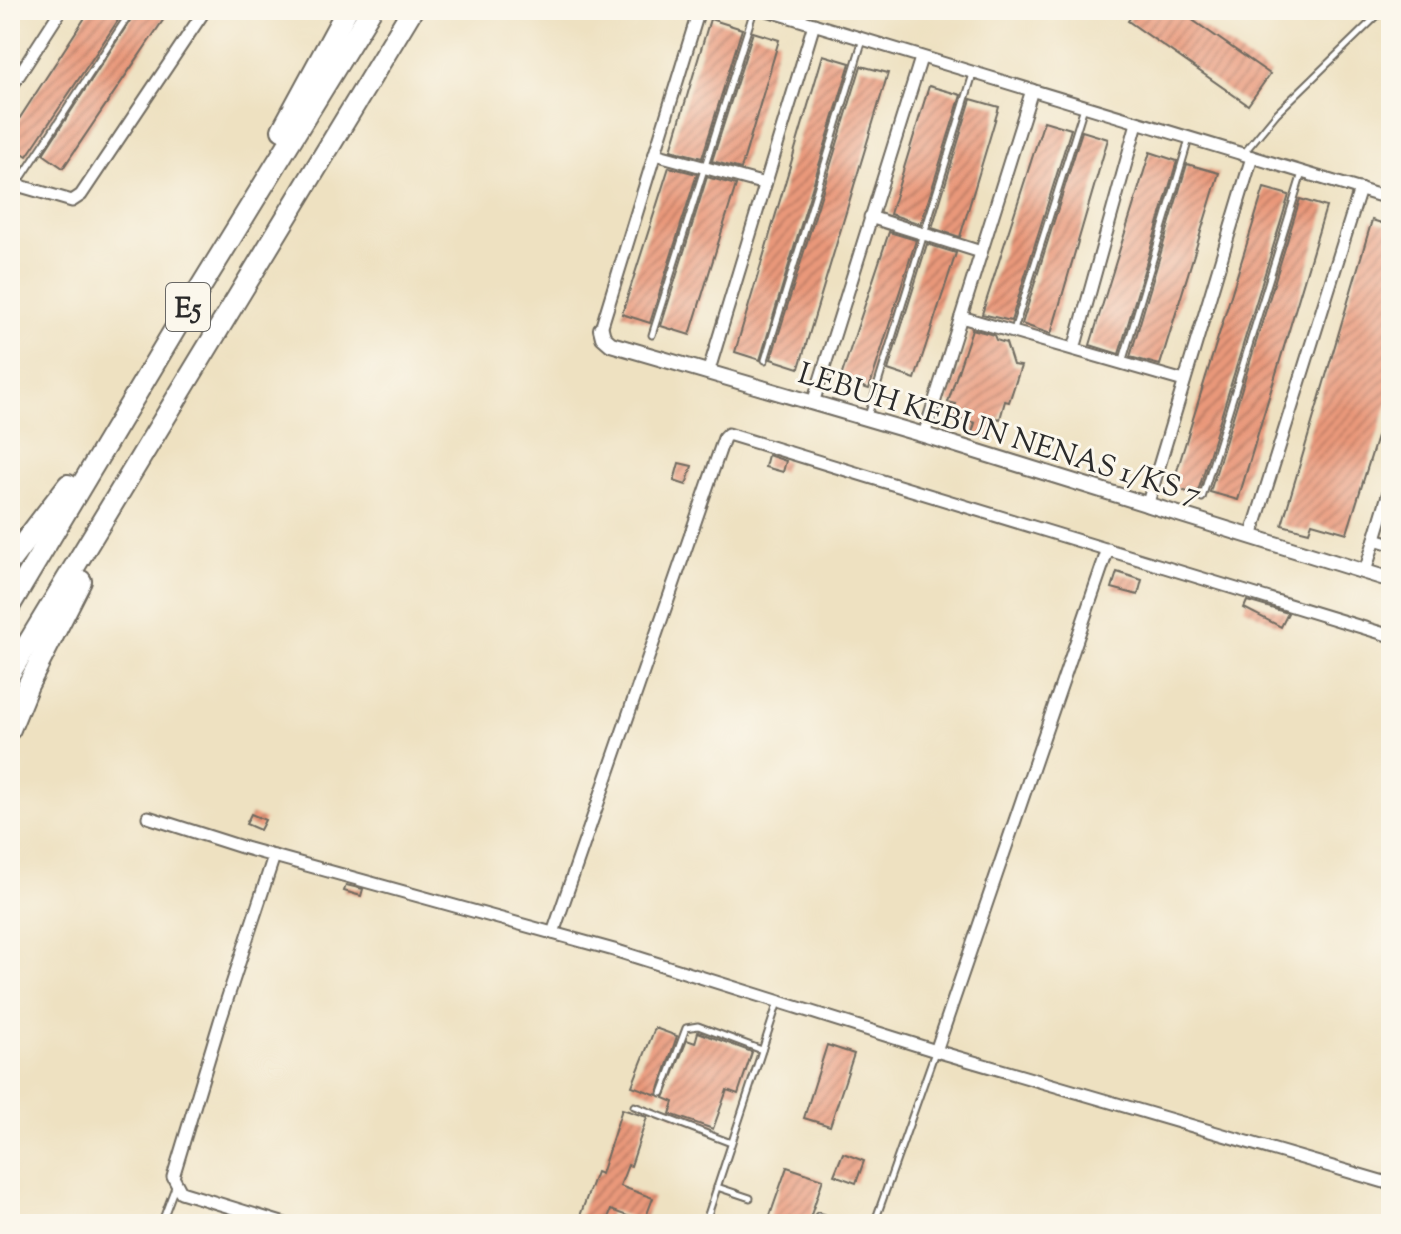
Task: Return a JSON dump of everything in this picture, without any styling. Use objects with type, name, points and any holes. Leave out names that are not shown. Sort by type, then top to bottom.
[{"type":"highway","points":[[10,561],[56,503],[181,319],[347,10]]},
{"type":"highway","name":"E5","points":[[10,605],[371,10]]},
{"type":"highway","name":"E5","points":[[10,673],[412,10]]},
{"type":"highway","points":[[341,130],[424,10]]},
{"type":"highway","points":[[10,729],[28,685],[146,452]]},
{"type":"street","points":[[10,89],[61,10]]},
{"type":"street","points":[[14,184],[72,201],[81,195],[205,10]]},
{"type":"street","points":[[601,329],[699,10]]},
{"type":"street","points":[[767,10],[1391,199]]},
{"type":"street","points":[[708,373],[814,24]]},
{"type":"street","points":[[813,403],[921,58]]},
{"type":"street","points":[[924,435],[1032,90]]},
{"type":"street","points":[[1074,349],[1137,123]]},
{"type":"street","points":[[655,154],[765,184]]},
{"type":"street","points":[[1147,506],[1247,156]]},
{"type":"street","points":[[1251,537],[1360,189]]},
{"type":"street","points":[[870,217],[981,252]]},
{"type":"street","points":[[961,317],[1184,381]]},
{"type":"street","name":"LEBUH KEBUN NENAS 1/KS 7","points":[[601,329],[603,337],[611,344],[924,435],[1391,580]]},
{"type":"street","points":[[553,933],[660,620],[728,434],[1391,636]]},
{"type":"street","points":[[1365,572],[1391,485]]},
{"type":"street","points":[[1375,539],[1391,544]]},
{"type":"street","points":[[936,1051],[1108,549]]},
{"type":"street","points":[[148,817],[274,856],[553,933],[936,1051],[1391,1184]]},
{"type":"street","points":[[274,856],[175,1168],[176,1186],[181,1192],[285,1224]]},
{"type":"lane","points":[[14,184],[132,10]]},
{"type":"lane","points":[[652,335],[754,10]]},
{"type":"lane","points":[[1247,156],[1277,113],[1383,10]]},
{"type":"lane","points":[[765,360],[863,39]]},
{"type":"lane","points":[[867,418],[974,73]]},
{"type":"lane","points":[[1013,332],[1084,106]]},
{"type":"lane","points":[[1122,363],[1189,139]]},
{"type":"lane","points":[[1202,498],[1302,172]]},
{"type":"lane","points":[[705,1224],[778,1001]]},
{"type":"lane","points":[[662,1093],[686,1028],[698,1026],[762,1050]]},
{"type":"lane","points":[[874,1224],[936,1051]]},
{"type":"lane","points":[[634,1106],[731,1143]]},
{"type":"lane","points":[[161,1224],[176,1186]]},
{"type":"lane","points":[[717,1187],[750,1198]]},
{"type":"lane","points":[[818,1216],[841,1224]]},
{"type":"building","points":[[90,10],[125,10],[27,156],[10,145],[10,133]]},
{"type":"building","points":[[137,10],[170,10],[63,168],[43,154]]},
{"type":"building","points":[[1136,10],[1178,10],[1270,74],[1248,105],[1128,21]]},
{"type":"building","points":[[710,19],[742,29],[702,158],[671,150]]},
{"type":"building","points":[[753,32],[779,40],[741,169],[712,161]]},
{"type":"building","points":[[823,55],[850,63],[760,360],[735,352]]},
{"type":"building","points":[[861,66],[888,73],[799,368],[771,359]]},
{"type":"building","points":[[929,86],[961,95],[921,224],[890,214]]},
{"type":"building","points":[[971,99],[999,107],[960,237],[932,228]]},
{"type":"building","points":[[1044,121],[1071,129],[1011,321],[982,314]]},
{"type":"building","points":[[1082,131],[1108,139],[1051,334],[1022,324]]},
{"type":"building","points":[[1150,152],[1177,161],[1119,354],[1090,345]]},
{"type":"building","points":[[1187,164],[1219,173],[1160,365],[1130,357]]},
{"type":"building","points":[[669,167],[697,174],[650,323],[622,314]]},
{"type":"building","points":[[707,177],[736,185],[690,335],[661,326]]},
{"type":"building","points":[[1264,188],[1289,195],[1197,495],[1172,487]]},
{"type":"building","points":[[1300,199],[1326,207],[1238,500],[1210,492]]},
{"type":"building","points":[[1372,220],[1391,226],[1391,392],[1347,533],[1312,523],[1309,532],[1282,525]]},
{"type":"building","points":[[889,232],[916,240],[869,389],[840,380]]},
{"type":"building","points":[[927,244],[956,253],[915,379],[888,370]]},
{"type":"building","points":[[972,329],[994,335],[996,340],[1006,343],[1013,365],[1021,366],[1009,402],[1005,401],[1000,419],[997,418],[989,438],[972,433],[975,423],[952,416],[956,404],[948,402]]},
{"type":"building","points":[[768,455],[786,461],[783,472],[765,467]]},
{"type":"building","points":[[679,463],[692,466],[686,485],[674,481]]},
{"type":"building","points":[[1117,572],[1142,580],[1138,595],[1112,588]]},
{"type":"building","points":[[1247,601],[1288,613],[1281,627],[1244,608]]},
{"type":"building","points":[[251,814],[265,820],[260,830],[246,824]]},
{"type":"building","points":[[346,885],[363,889],[361,896],[344,891]]},
{"type":"building","points":[[655,1028],[677,1036],[657,1095],[632,1086]]},
{"type":"building","points":[[698,1032],[752,1052],[738,1094],[727,1090],[713,1129],[670,1114],[674,1102],[664,1098],[687,1040],[695,1043]]},
{"type":"building","points":[[827,1045],[854,1054],[830,1126],[804,1118]]},
{"type":"building","points":[[622,1109],[647,1117],[631,1166],[628,1165],[620,1186],[653,1198],[644,1222],[611,1210],[606,1224],[601,1224],[580,1216],[596,1172],[601,1174]]},
{"type":"building","points":[[843,1153],[864,1161],[856,1183],[834,1175]]},
{"type":"building","points":[[787,1167],[823,1179],[808,1224],[767,1224]]}]
